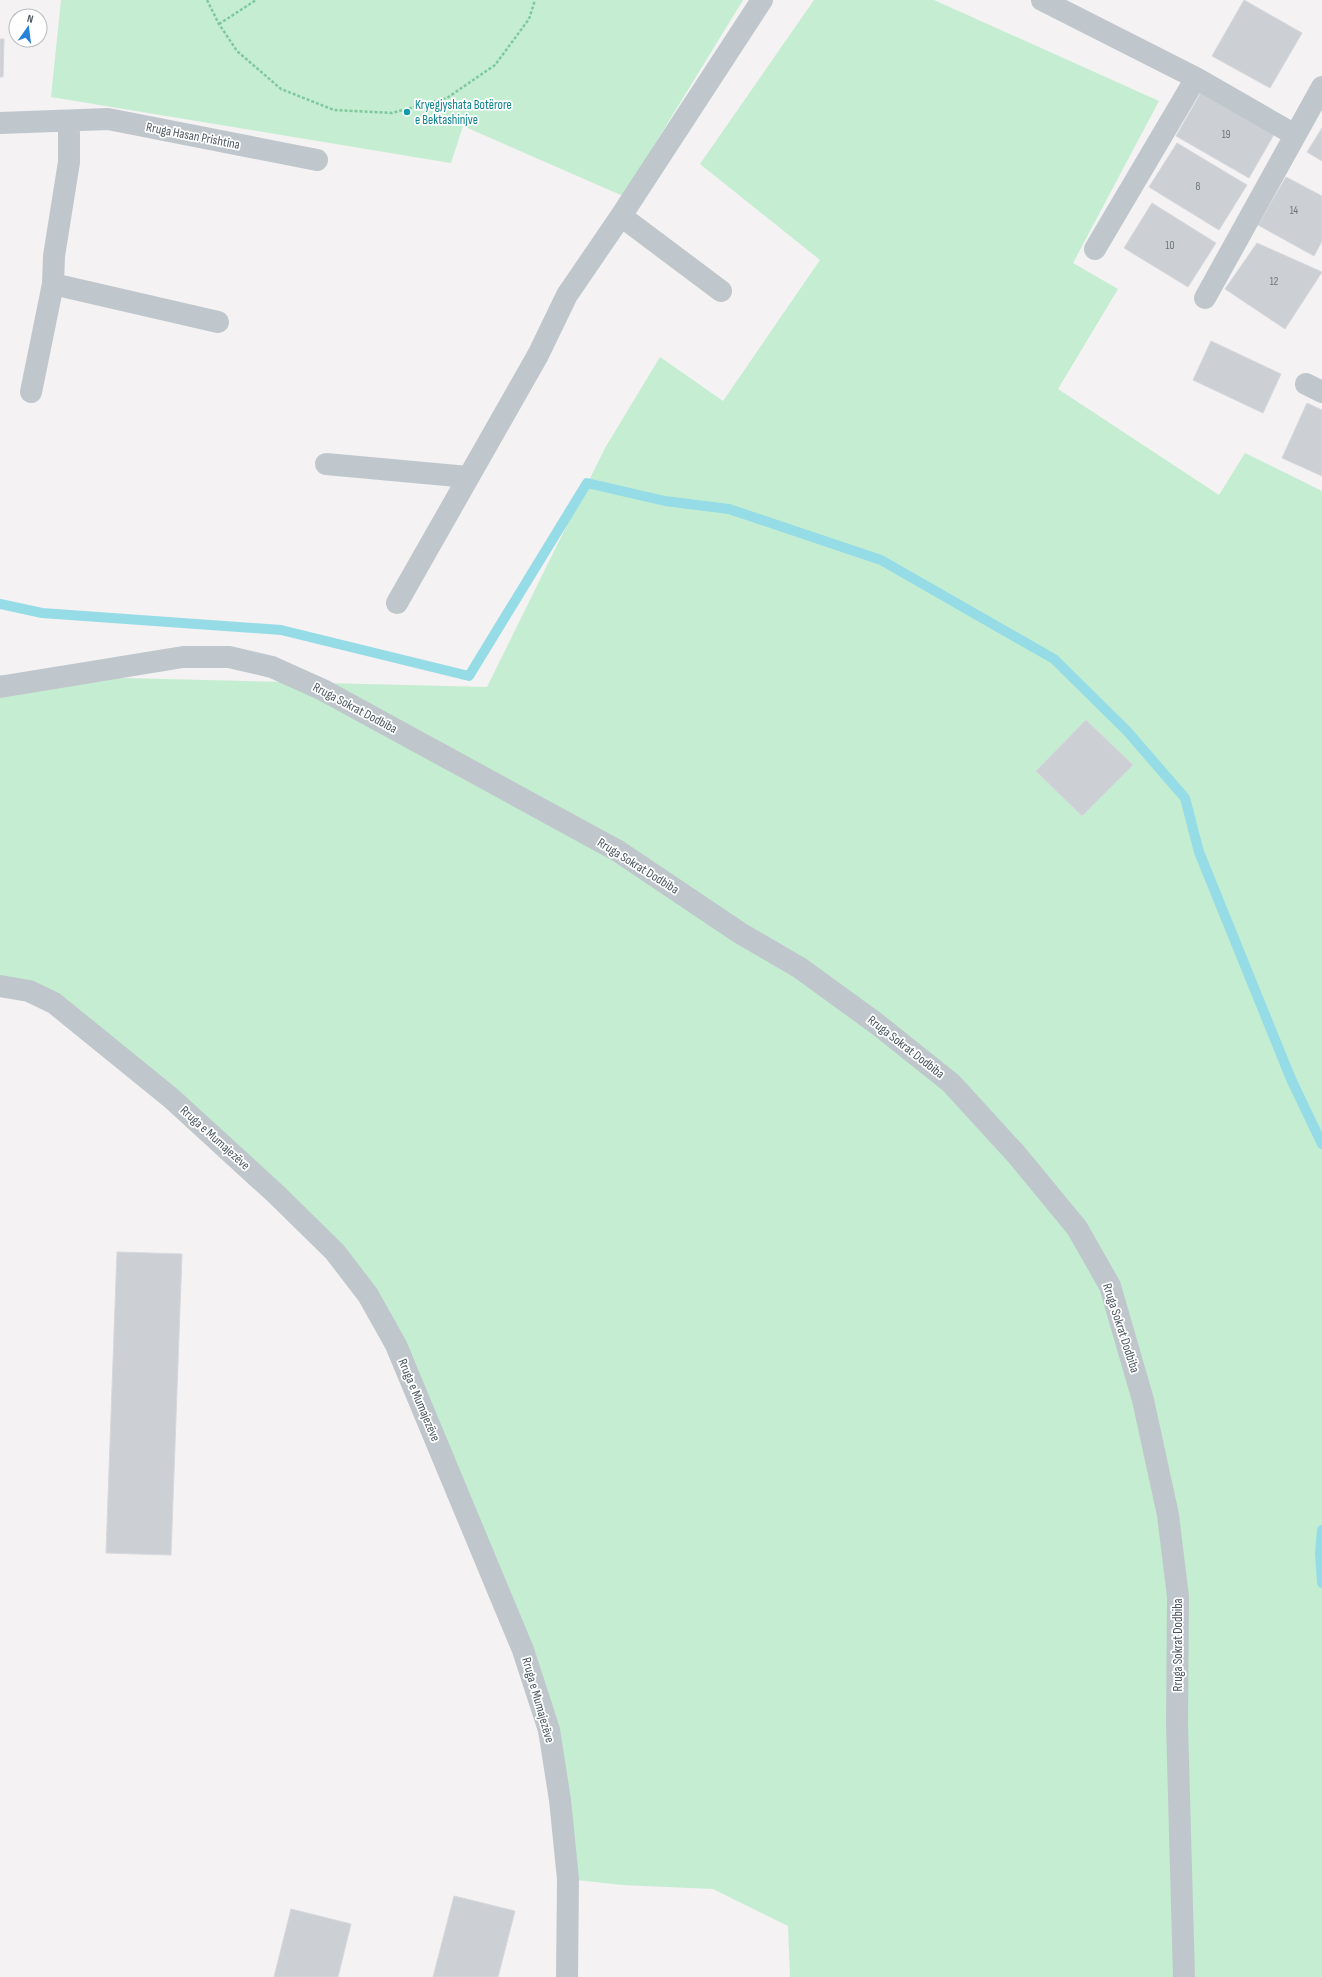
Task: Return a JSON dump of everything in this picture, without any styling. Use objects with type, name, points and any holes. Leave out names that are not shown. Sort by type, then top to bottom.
[{"type":"street","points":[[397,603],[538,355],[567,295],[622,216],[762,0]]},
{"type":"street","points":[[1042,0],[1196,78],[1295,135]]},
{"type":"street","points":[[1095,249],[1196,78]]},
{"type":"street","points":[[1205,298],[1322,87]]},
{"type":"street","name":"Rruga Hasan Prishtina","points":[[0,123],[108,119],[317,160]]},
{"type":"street","points":[[31,392],[53,284],[54,256],[69,162],[69,121]]},
{"type":"street","points":[[622,216],[721,291]]},
{"type":"street","points":[[53,284],[218,322]]},
{"type":"street","points":[[326,464],[468,477]]},
{"type":"street","name":"Rruga Sokrat Dodbiba","points":[[0,687],[183,657],[229,657],[272,667],[389,726],[618,851],[740,933],[800,968],[877,1024],[951,1083],[1016,1154],[1077,1228],[1110,1286],[1143,1400],[1168,1515],[1178,1597],[1177,1724],[1184,1977]]},
{"type":"street","name":"Rruga e Mumajezëve","points":[[0,986],[29,991],[54,1003],[171,1098],[277,1195],[335,1252],[368,1296],[396,1345],[523,1650],[549,1730],[560,1800],[568,1879],[567,1977]]},
{"type":"path","points":[[207,0],[237,51],[281,89],[334,110],[392,113],[447,98],[495,65],[529,19],[535,0]]},
{"type":"path","points":[[220,24],[256,0]]},
{"type":"green space","name":"Kryegjyshata Botërore e Bektashinjve","points":[[61,0],[743,0],[623,196],[463,126],[451,163],[51,97]]},
{"type":"green space","points":[[814,0],[934,0],[1159,101],[1073,263],[1118,289],[1058,389],[1219,495],[1245,453],[1322,491],[1322,1977],[790,1977],[788,1926],[713,1889],[622,1885],[568,1879],[549,1730],[396,1345],[335,1252],[54,1003],[0,986],[0,675],[487,687],[605,448],[660,357],[723,401],[820,260],[700,164]]},
{"type":"building","points":[[1244,0],[1302,33],[1270,88],[1212,56]]},
{"type":"building","points":[[0,39],[4,39],[3,77],[0,77]]},
{"type":"building","points":[[1202,91],[1276,131],[1249,178],[1176,136]]},
{"type":"building","points":[[1322,128],[1322,161],[1307,152]]},
{"type":"building","points":[[1177,143],[1247,185],[1219,230],[1149,187]]},
{"type":"building","points":[[1286,177],[1322,196],[1322,241],[1314,256],[1258,225]]},
{"type":"building","points":[[1152,203],[1216,243],[1188,287],[1124,248]]},
{"type":"building","points":[[1257,243],[1322,272],[1285,329],[1225,289]]},
{"type":"building","points":[[1211,341],[1281,374],[1263,413],[1193,380]]},
{"type":"building","points":[[1307,403],[1322,410],[1322,476],[1282,458]]},
{"type":"building","points":[[1086,720],[1133,765],[1082,816],[1036,771]]},
{"type":"building","points":[[117,1252],[182,1254],[171,1555],[106,1553]]},
{"type":"building","points":[[454,1896],[515,1911],[498,1977],[433,1977]]},
{"type":"building","points":[[291,1909],[351,1924],[338,1977],[274,1977]]},
{"type":"waterway","points":[[0,604],[42,613],[281,630],[469,676],[587,483],[665,501],[729,509],[881,560],[1054,659],[1127,731],[1185,798],[1199,852],[1291,1079],[1322,1144]]},
{"type":"waterway","points":[[1322,1530],[1320,1554],[1322,1583]]},
{"type":"place","name":"Kryegjyshata Botërore e Bektashinjve","points":[[407,112]]}]
